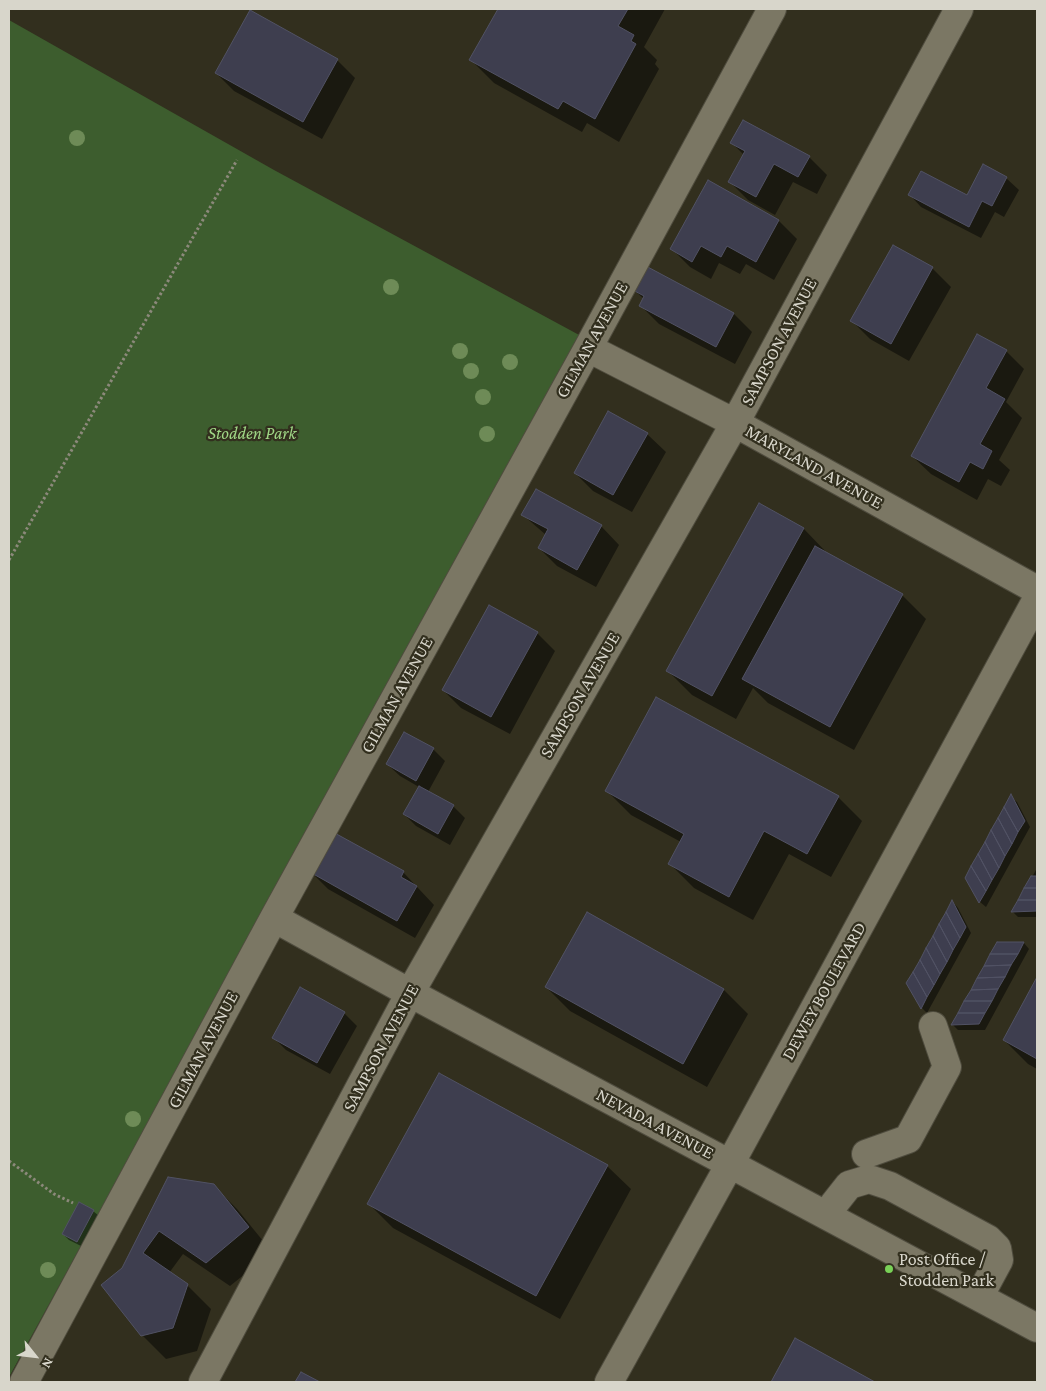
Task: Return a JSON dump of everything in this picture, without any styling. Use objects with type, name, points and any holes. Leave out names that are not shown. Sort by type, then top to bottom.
[{"type":"street","name":"GILMAN AVENUE","points":[[24,1382],[274,918],[588,348],[772,9]]},
{"type":"street","name":"SAMPSON AVENUE","points":[[203,1382],[410,993],[735,424],[959,9]]},
{"type":"street","name":"MARYLAND AVENUE","points":[[588,348],[735,424],[1037,590]]},
{"type":"street","name":"DEWEY BOULEVARD","points":[[608,1382],[730,1164],[1037,599]]},
{"type":"street","name":"NEVADA AVENUE","points":[[274,918],[410,993],[1037,1328]]},
{"type":"street","points":[[866,1154],[908,1139],[947,1067],[933,1026]]},
{"type":"street","points":[[828,1216],[834,1204],[850,1185],[869,1179],[890,1186],[988,1239],[996,1248],[999,1260],[979,1296]]},
{"type":"path","points":[[9,560],[237,160]]},
{"type":"path","points":[[9,1161],[54,1194],[73,1203]]},
{"type":"green space","name":"Stodden Park","points":[[9,20],[274,170],[581,336],[9,1377]]},
{"type":"building","points":[[498,9],[628,9],[618,26],[634,35],[631,41],[636,44],[595,119],[563,101],[558,109],[469,60]]},
{"type":"building","points":[[250,10],[338,59],[303,122],[215,73]]},
{"type":"building","points":[[743,120],[810,156],[798,177],[774,164],[756,197],[728,182],[745,151],[730,143]]},
{"type":"building","points":[[983,164],[1007,177],[992,206],[982,201],[969,227],[908,195],[921,171],[967,195]]},
{"type":"building","points":[[708,180],[779,220],[756,262],[727,246],[721,257],[701,246],[692,262],[670,249]]},
{"type":"building","points":[[893,245],[933,267],[891,344],[850,321]]},
{"type":"building","points":[[644,265],[734,313],[716,347],[639,306],[644,296],[631,289]]},
{"type":"building","points":[[977,334],[1007,350],[986,388],[1005,399],[980,444],[992,451],[983,469],[970,462],[959,482],[911,456]]},
{"type":"building","points":[[608,411],[648,433],[613,495],[574,473]]},
{"type":"building","points":[[536,489],[602,525],[577,570],[538,548],[548,529],[521,515]]},
{"type":"building","points":[[759,503],[804,528],[712,696],[666,671]]},
{"type":"building","points":[[815,546],[903,594],[830,727],[742,679]]},
{"type":"building","points":[[489,605],[538,632],[491,717],[442,690]]},
{"type":"building","points":[[656,697],[839,796],[807,854],[764,831],[729,897],[668,864],[684,834],[605,791]]},
{"type":"building","points":[[404,732],[434,748],[416,781],[386,764]]},
{"type":"building","points":[[419,786],[454,805],[438,834],[403,814]]},
{"type":"building","points":[[1011,794],[1025,821],[1018,832],[1004,807]]},
{"type":"building","points":[[1004,807],[1018,832],[1012,844],[998,818]]},
{"type":"building","points":[[998,818],[1012,844],[1005,856],[991,830]]},
{"type":"building","points":[[991,830],[1005,856],[999,868],[985,842]]},
{"type":"building","points":[[331,831],[404,871],[401,877],[417,886],[397,921],[308,871]]},
{"type":"building","points":[[985,842],[999,868],[992,880],[978,854]]},
{"type":"building","points":[[978,854],[992,880],[986,891],[971,866]]},
{"type":"building","points":[[971,866],[986,891],[979,903],[965,878]]},
{"type":"building","points":[[1031,876],[1037,876],[1037,888],[1024,888]]},
{"type":"building","points":[[1024,888],[1037,888],[1037,900],[1018,900]]},
{"type":"building","points":[[952,900],[966,927],[960,938],[946,912]]},
{"type":"building","points":[[1018,900],[1037,900],[1037,911],[1011,912]]},
{"type":"building","points":[[587,912],[724,989],[683,1064],[545,987]]},
{"type":"building","points":[[946,912],[960,938],[953,950],[939,924]]},
{"type":"building","points":[[939,924],[953,950],[947,962],[933,936]]},
{"type":"building","points":[[933,936],[947,962],[940,974],[926,948]]},
{"type":"building","points":[[997,942],[1024,942],[1018,954],[990,954]]},
{"type":"building","points":[[926,948],[940,974],[934,985],[920,960]]},
{"type":"building","points":[[990,954],[1018,954],[1011,965],[984,966]]},
{"type":"building","points":[[920,960],[934,985],[927,997],[913,972]]},
{"type":"building","points":[[1011,965],[1005,977],[977,978],[984,966]]},
{"type":"building","points":[[913,972],[927,997],[921,1009],[906,983]]},
{"type":"building","points":[[1005,977],[998,989],[971,990],[977,978]]},
{"type":"building","points":[[1037,977],[1037,1059],[1003,1040]]},
{"type":"building","points":[[300,987],[345,1012],[317,1063],[272,1038]]},
{"type":"building","points":[[998,989],[992,1001],[964,1001],[971,990]]},
{"type":"building","points":[[964,1001],[992,1001],[985,1013],[958,1013]]},
{"type":"building","points":[[958,1013],[985,1013],[979,1024],[951,1025]]},
{"type":"building","points":[[439,1073],[608,1165],[536,1296],[367,1204]]},
{"type":"building","points":[[168,1177],[214,1184],[249,1227],[206,1263],[159,1231],[143,1253],[188,1284],[173,1328],[141,1336],[101,1285],[122,1268]]},
{"type":"building","points":[[79,1202],[94,1210],[77,1242],[62,1234]]},
{"type":"building","points":[[795,1338],[875,1382],[771,1382]]},
{"type":"building","points":[[301,1372],[320,1382],[295,1382]]},
{"type":"place","name":"Post Office / Stodden Park","points":[[889,1269]]}]
